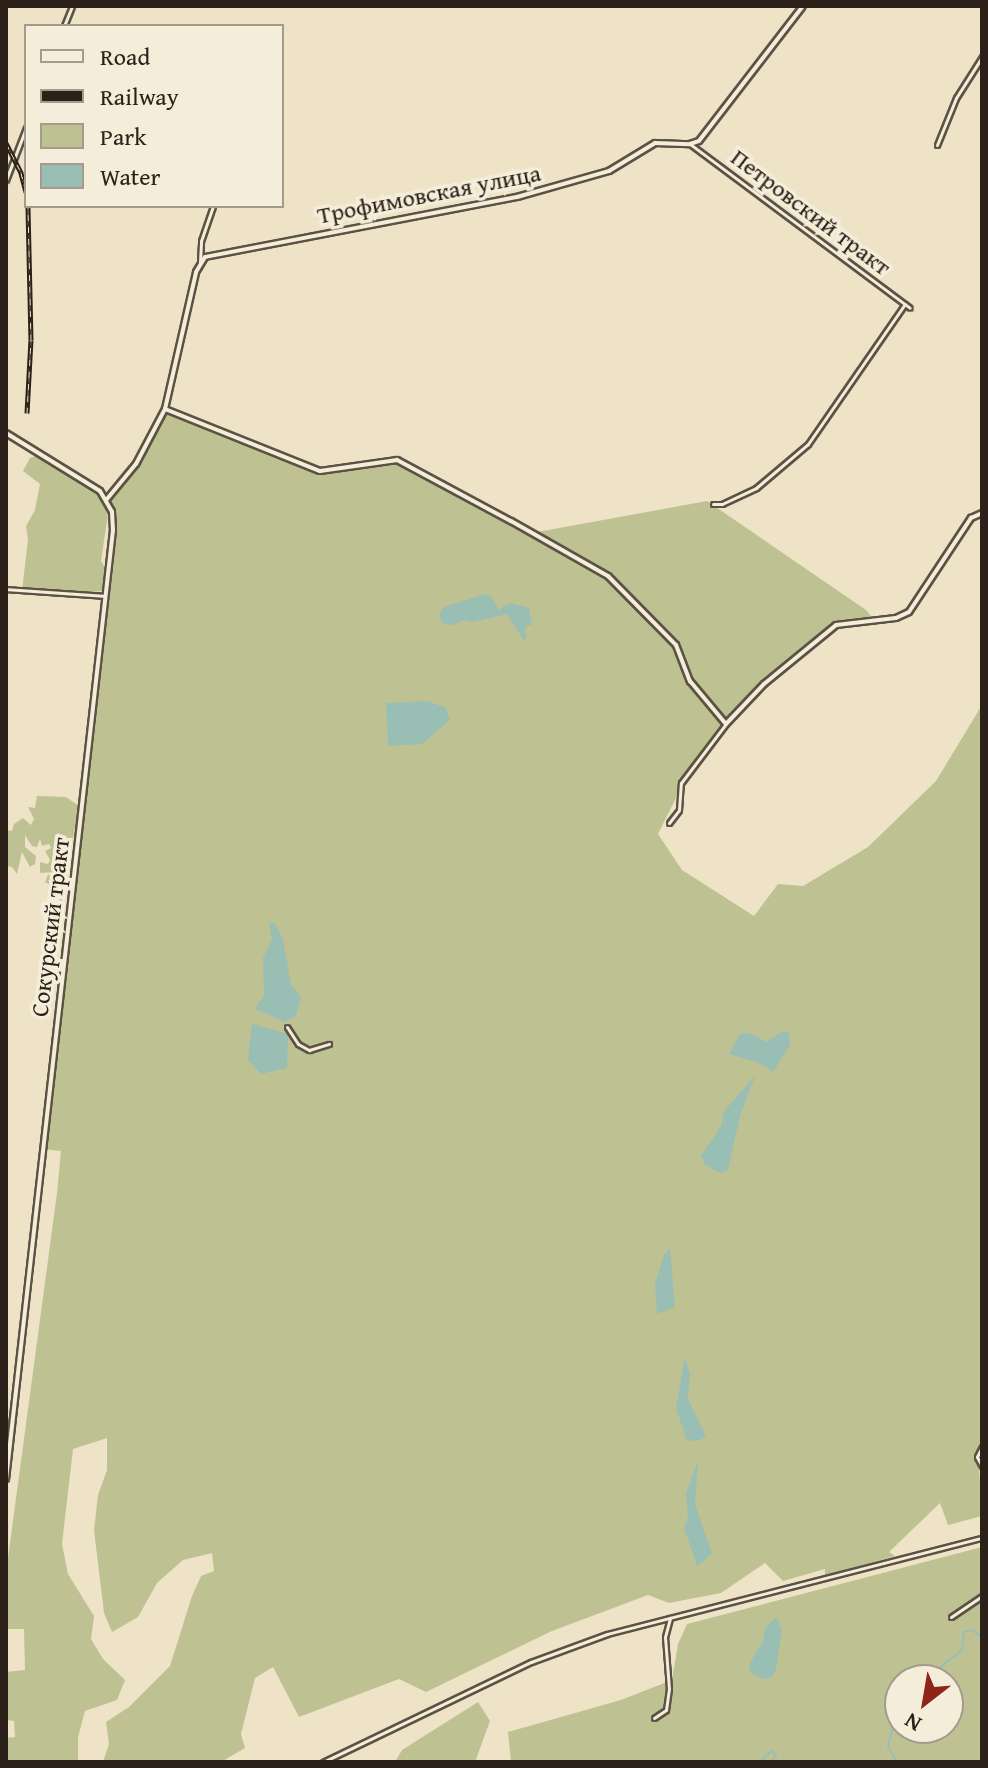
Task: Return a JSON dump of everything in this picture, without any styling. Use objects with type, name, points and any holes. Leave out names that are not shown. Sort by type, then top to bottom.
[{"type":"street","points":[[690,144],[699,141],[803,6]]},
{"type":"street","points":[[937,145],[956,98],[982,57]]},
{"type":"street","points":[[6,180],[24,133]]},
{"type":"street","name":"Трофимовская улица","points":[[200,262],[224,251],[517,197],[609,171],[655,143],[690,144]]},
{"type":"street","name":"Петровский тракт","points":[[690,144],[910,308]]},
{"type":"street","points":[[6,433],[93,485],[107,499],[136,464],[165,409],[200,262],[201,241],[212,208]]},
{"type":"street","points":[[713,504],[722,504],[756,488],[800,452],[830,416],[905,304]]},
{"type":"street","points":[[165,409],[320,471],[397,460],[521,527],[608,576],[676,645],[690,681],[726,724]]},
{"type":"street","name":"Сокурский тракт","points":[[6,1479],[107,596],[113,530],[107,499]]},
{"type":"street","points":[[669,823],[679,810],[681,783],[726,724],[764,684],[836,625],[896,618],[909,612],[971,518],[982,513]]},
{"type":"street","points":[[6,589],[107,596]]},
{"type":"street","points":[[287,1027],[298,1044],[309,1050],[329,1044]]},
{"type":"street","points":[[982,1447],[977,1457],[982,1466]]},
{"type":"street","points":[[323,1762],[531,1662],[607,1634],[982,1538]]},
{"type":"street","points":[[951,1617],[982,1596]]},
{"type":"street","points":[[654,1718],[666,1710],[669,1689],[665,1637],[670,1618]]},
{"type":"green space","points":[[165,409],[320,471],[397,460],[532,533],[707,501],[866,610],[874,620],[836,625],[764,684],[726,723],[729,727],[685,780],[658,834],[682,870],[754,916],[778,884],[803,886],[868,847],[936,781],[982,705],[982,1462],[979,1465],[982,1516],[948,1525],[940,1503],[889,1552],[895,1556],[825,1576],[825,1569],[783,1581],[765,1563],[721,1593],[669,1603],[648,1595],[552,1631],[426,1692],[399,1679],[299,1717],[273,1667],[255,1678],[241,1734],[245,1748],[221,1762],[103,1762],[109,1744],[106,1722],[129,1707],[170,1666],[201,1576],[214,1571],[212,1553],[183,1560],[157,1583],[138,1617],[112,1632],[104,1613],[94,1530],[98,1495],[107,1470],[107,1438],[73,1449],[62,1544],[68,1574],[94,1616],[91,1639],[103,1659],[125,1680],[117,1700],[85,1711],[78,1737],[78,1762],[6,1762],[6,1738],[15,1737],[14,1721],[6,1720],[6,1672],[25,1670],[24,1629],[6,1629],[6,1573],[61,1151],[43,1149],[113,520],[107,499],[136,464]]},
{"type":"green space","points":[[38,455],[103,499],[108,514],[101,561],[105,567],[102,591],[62,595],[22,591],[28,539],[26,526],[35,510],[40,484],[23,471],[30,458]]},
{"type":"green space","points":[[37,796],[66,797],[79,806],[60,908],[59,890],[45,882],[48,875],[55,875],[55,872],[40,873],[40,862],[48,864],[50,860],[45,851],[51,848],[49,844],[42,846],[40,839],[37,847],[32,846],[25,835],[25,847],[36,856],[35,864],[30,867],[22,852],[17,874],[12,867],[6,866],[6,830],[12,831],[14,824],[23,818],[31,825],[34,819],[28,807],[35,808]]},
{"type":"green space","points":[[982,1547],[982,1762],[511,1762],[508,1732],[621,1700],[672,1680],[678,1644],[687,1624]]},
{"type":"green space","points":[[478,1702],[490,1721],[475,1762],[395,1762],[402,1750]]},
{"type":"water","points":[[485,594],[491,597],[499,610],[510,603],[529,608],[532,625],[527,625],[524,641],[507,614],[472,622],[463,620],[453,625],[442,623],[439,613],[444,607]]},
{"type":"water","points":[[428,701],[446,708],[450,720],[422,744],[388,746],[386,703]]},
{"type":"water","points":[[274,922],[283,939],[291,985],[301,997],[296,1016],[285,1022],[255,1009],[264,996],[263,958],[272,939],[269,924]]},
{"type":"water","points":[[252,1024],[288,1034],[287,1068],[261,1074],[248,1060]]},
{"type":"water","points":[[783,1031],[789,1033],[790,1045],[773,1072],[760,1063],[729,1054],[740,1034],[751,1033],[766,1042]]},
{"type":"water","points":[[755,1076],[741,1113],[728,1169],[722,1173],[714,1170],[705,1165],[701,1156],[721,1126],[724,1111]]},
{"type":"water","points":[[670,1248],[675,1307],[657,1314],[655,1283],[664,1255]]},
{"type":"water","points":[[685,1356],[690,1375],[688,1399],[706,1436],[701,1440],[687,1441],[676,1408]]},
{"type":"water","points":[[698,1460],[695,1504],[712,1554],[697,1566],[684,1528],[688,1517],[686,1494]]},
{"type":"water","points":[[776,1617],[782,1629],[776,1670],[771,1678],[762,1679],[749,1671],[751,1661],[763,1641],[765,1629]]},
{"type":"waterway","points":[[944,1664],[962,1650],[964,1632],[972,1630],[982,1637]]},
{"type":"waterway","points":[[889,1744],[897,1762]]},
{"type":"waterway","points":[[760,1762],[771,1751],[776,1754],[772,1762]]},
{"type":"railway","points":[[6,143],[24,184]]},
{"type":"railway","points":[[27,413],[31,340],[28,208]]}]
